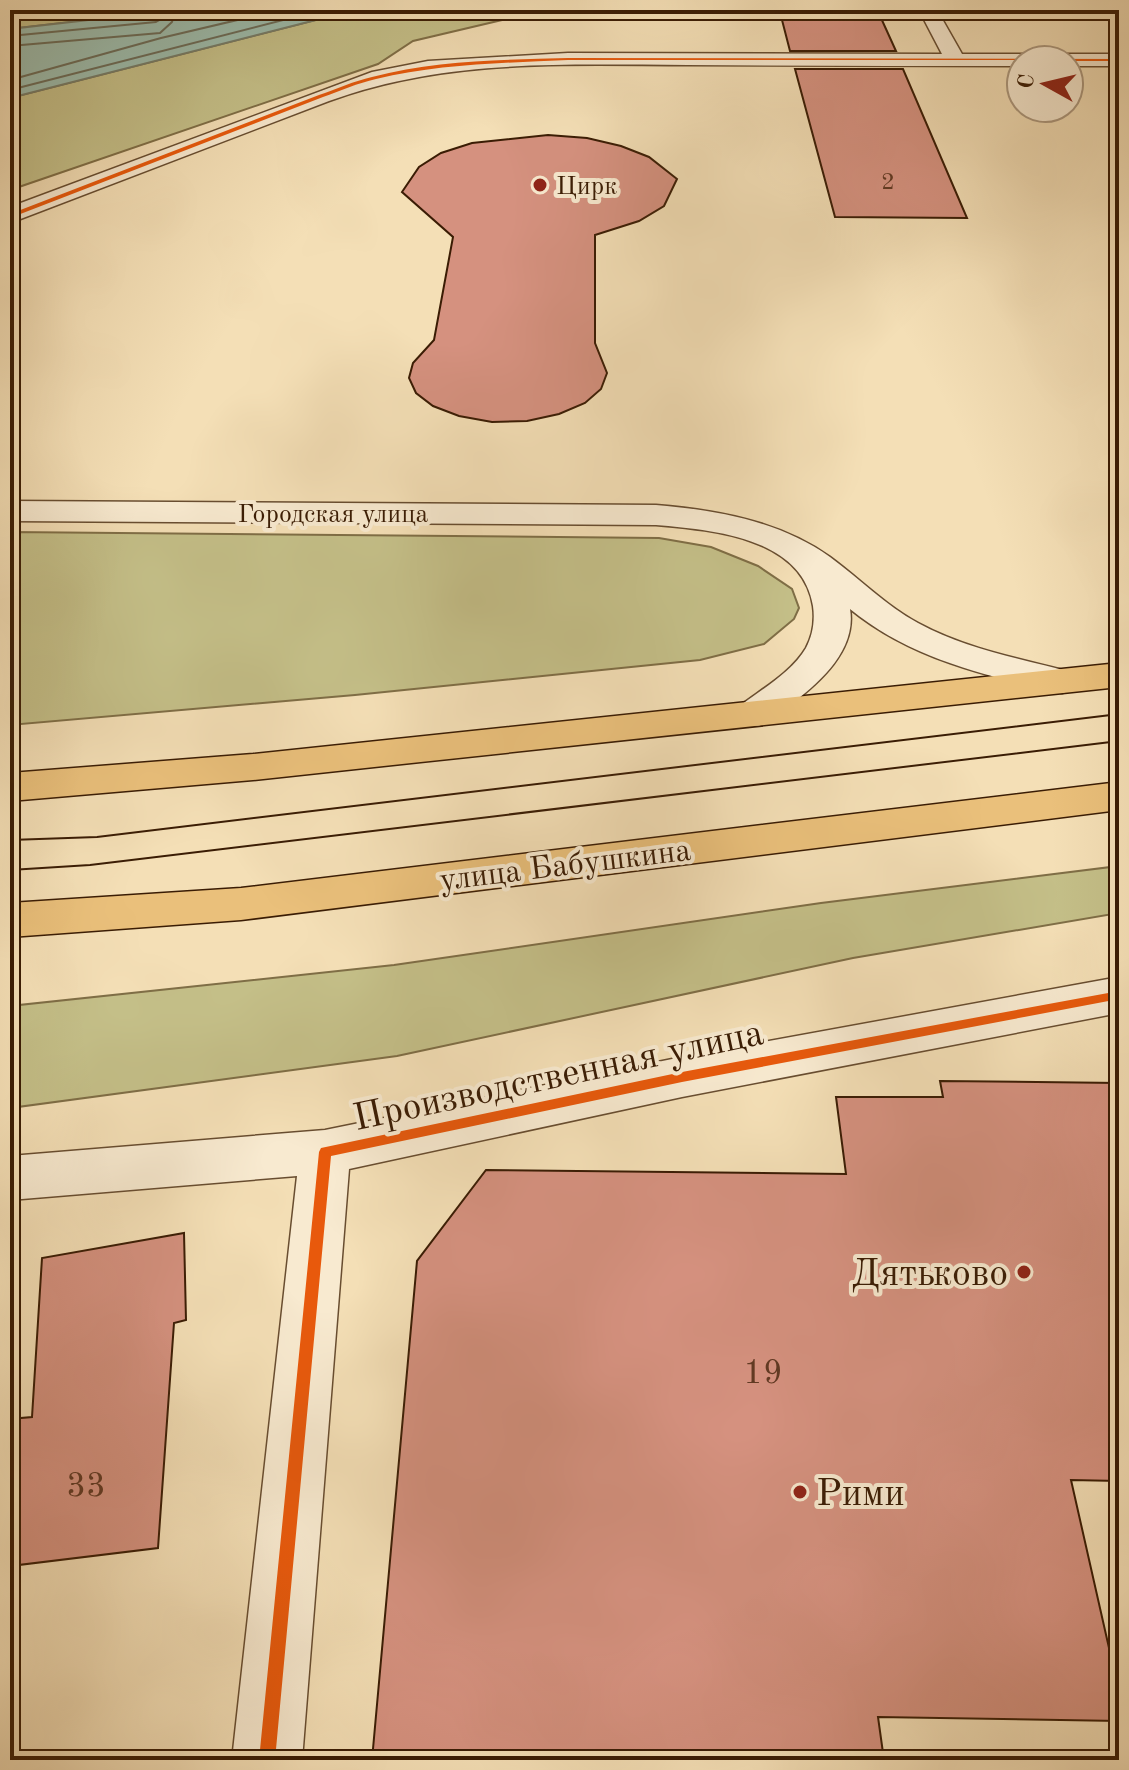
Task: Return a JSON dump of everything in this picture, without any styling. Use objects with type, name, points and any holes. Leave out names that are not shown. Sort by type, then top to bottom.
[{"type":"main road","points":[[10,787],[253,767],[1119,675]]},
{"type":"main road","name":"улица Бабушкина","points":[[10,920],[241,904],[1119,796]]},
{"type":"street","points":[[928,10],[955,59]]},
{"type":"street","points":[[10,216],[372,78],[428,67],[568,59],[1119,60]]},
{"type":"street","name":"Городская улица","points":[[10,511],[656,515],[725,524],[760,535],[806,556],[885,619],[973,660],[1062,681]]},
{"type":"street","points":[[755,714],[826,651],[833,626],[829,593],[806,556]]},
{"type":"street","name":"Производственная улица","points":[[267,1760],[325,1152],[682,1077],[1119,995]]},
{"type":"street","points":[[10,1178],[325,1152]]},
{"type":"shaded area","points":[[10,10],[176,10],[10,29]]},
{"type":"shaded area","points":[[355,10],[527,10],[502,20],[413,41],[378,64],[10,190],[10,98]]},
{"type":"shaded area","points":[[10,532],[659,538],[711,547],[758,566],[792,589],[799,608],[794,619],[764,644],[700,660],[355,695],[10,725]]},
{"type":"shaded area","points":[[1119,866],[1119,913],[853,958],[397,1056],[10,1108],[10,1006],[394,965],[821,903]]},
{"type":"water","points":[[176,10],[355,10],[10,98],[10,29]]},
{"type":"building","points":[[881,18],[896,51],[790,51],[782,20]]},
{"type":"building","points":[[795,69],[903,69],[967,218],[835,217]]},
{"type":"building","points":[[548,135],[587,138],[621,146],[649,157],[677,179],[664,206],[639,221],[595,235],[595,343],[607,373],[601,389],[585,403],[559,414],[527,421],[492,422],[459,416],[433,406],[416,393],[409,378],[413,363],[434,340],[453,237],[402,192],[419,167],[441,153],[472,143]]},
{"type":"building","points":[[940,1081],[1119,1083],[1119,1481],[1071,1480],[1119,1692],[1119,1721],[878,1717],[884,1760],[372,1760],[417,1261],[486,1170],[846,1174],[836,1097],[943,1097]]},
{"type":"building","points":[[184,1233],[186,1320],[174,1323],[158,1548],[10,1566],[10,1419],[32,1417],[42,1258]]},
{"type":"tram line","points":[[10,840],[97,837],[1119,714]]},
{"type":"tram line","points":[[10,870],[90,865],[1119,741]]},
{"type":"cycle path","points":[[10,216],[321,96],[372,78],[428,67],[568,59],[1119,60]]},
{"type":"cycle path","points":[[267,1760],[325,1152],[682,1077],[1119,995]]},
{"type":"place","name":"Цирк","points":[[540,185]]},
{"type":"place","name":"Дятьково","points":[[1024,1272]]},
{"type":"place","name":"Рими","points":[[800,1492]]}]
